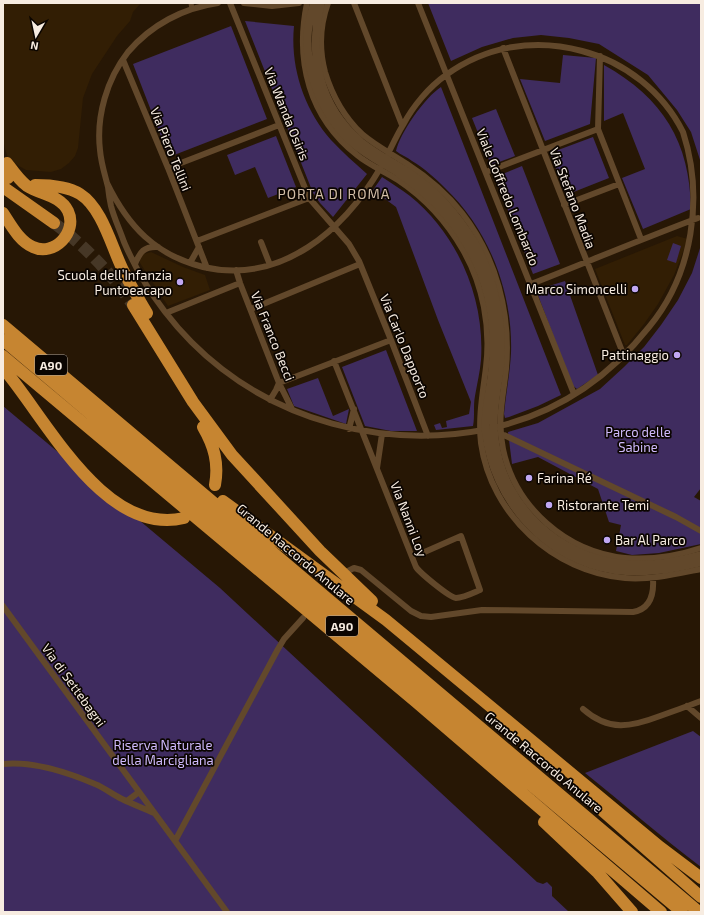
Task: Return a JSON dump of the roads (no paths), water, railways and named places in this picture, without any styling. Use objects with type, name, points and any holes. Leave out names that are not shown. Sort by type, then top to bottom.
[{"type":"highway","points":[[3,213],[22,240],[35,248],[47,249],[56,246],[64,239],[69,229],[70,218],[64,205],[52,196],[5,176]]},
{"type":"highway","points":[[5,176],[54,223]]},
{"type":"highway","points":[[35,185],[50,185],[74,191],[86,198],[94,207],[127,279],[196,396],[213,421],[268,493]]},
{"type":"highway","points":[[133,305],[166,360],[209,425],[232,455],[320,550],[412,640]]},
{"type":"highway","name":"Grande Raccordo Anulare","points":[[3,325],[700,912]]},
{"type":"highway","name":"Grande Raccordo Anulare","points":[[3,340],[682,912]]},
{"type":"highway","points":[[3,356],[416,702],[662,912]]},
{"type":"highway","points":[[166,360],[213,447],[217,468],[215,485]]},
{"type":"highway","points":[[3,368],[50,432]]},
{"type":"highway","points":[[3,380],[20,397],[89,479],[102,492],[121,506],[154,519],[170,520],[184,518]]},
{"type":"highway","points":[[98,406],[140,432],[242,515],[361,601],[412,640]]},
{"type":"highway","name":"Grande Raccordo Anulare","points":[[412,640],[660,847],[701,878]]},
{"type":"highway","points":[[416,702],[576,851],[632,912]]},
{"type":"highway","points":[[507,720],[593,803],[701,897]]},
{"type":"street","points":[[107,183],[128,220],[140,234],[168,253],[190,263],[221,270],[253,269],[270,265],[304,251],[334,227],[358,200],[384,161],[402,125],[422,97],[446,74],[477,58],[503,48],[524,45],[550,45],[572,48],[600,56],[623,68],[642,82],[662,102],[677,122],[689,145],[695,166],[698,191],[698,218],[694,240],[679,282],[668,302],[656,320],[624,356],[599,377],[574,394],[535,415],[490,429],[428,436],[406,436],[349,429],[270,400],[238,381],[220,367],[185,335],[166,313],[134,264],[114,216],[99,148],[100,117],[108,89],[123,60],[137,42],[157,26],[192,6],[218,3]]},
{"type":"street","name":"Via Wanda Osiris","points":[[230,3],[309,198],[334,227]]},
{"type":"street","points":[[244,3],[272,6],[299,3]]},
{"type":"street","points":[[307,3],[303,36],[326,95],[355,154],[384,161],[416,177],[444,203],[477,264],[484,282],[497,349],[486,416],[490,429],[489,450],[500,484],[513,500],[552,537],[573,550],[596,559],[625,565],[651,565],[701,555]]},
{"type":"street","points":[[314,3],[308,29],[308,44],[314,65]]},
{"type":"street","points":[[321,3],[316,26],[312,96],[321,114],[340,124],[363,143],[384,161],[406,185],[432,208],[444,222],[461,247],[476,281],[486,322],[487,356],[480,416],[503,448],[514,481],[513,500],[524,529],[545,548],[568,562],[616,577],[638,578],[666,576],[701,569]]},
{"type":"street","points":[[314,65],[328,3]]},
{"type":"street","points":[[354,3],[402,125]]},
{"type":"street","name":"Viale Goffredo Lombardo","points":[[418,3],[574,394]]},
{"type":"street","name":"Via Stefano Madia","points":[[503,48],[586,263],[624,356]]},
{"type":"street","points":[[600,56],[598,129],[641,239]]},
{"type":"street","name":"Via Piero Tellini","points":[[123,60],[168,168],[207,268]]},
{"type":"street","points":[[168,168],[279,125]]},
{"type":"street","points":[[486,172],[598,129]]},
{"type":"street","points":[[564,205],[619,184]]},
{"type":"street","points":[[190,263],[198,244],[309,198]]},
{"type":"street","points":[[432,208],[444,203],[460,210],[478,236],[495,273],[501,295],[505,317],[507,358],[500,416],[490,429]]},
{"type":"street","points":[[531,284],[586,263],[641,239],[698,218]]},
{"type":"street","name":"Via Carlo Dapporto","points":[[334,227],[352,248],[360,264],[428,436]]},
{"type":"street","points":[[261,242],[270,265]]},
{"type":"street","points":[[134,264],[142,250],[149,247],[158,247]]},
{"type":"street","points":[[251,309],[360,264]]},
{"type":"street","name":"Via Franco Becci","points":[[236,270],[279,383],[292,409]]},
{"type":"street","points":[[166,313],[240,283]]},
{"type":"street","points":[[270,400],[279,383],[391,340]]},
{"type":"street","points":[[487,356],[497,349]]},
{"type":"street","points":[[497,349],[507,358]]},
{"type":"street","name":"Via Nanni Loy","points":[[334,361],[418,570],[453,597],[460,597],[480,590],[461,536],[420,554]]},
{"type":"street","points":[[349,429],[354,409]]},
{"type":"street","name":"Via Nanni Loy","points":[[377,470],[382,434]]},
{"type":"street","points":[[504,435],[676,517],[701,531]]},
{"type":"street","points":[[513,500],[538,516],[546,524],[567,539],[601,553],[624,558],[650,558],[681,554],[701,548]]},
{"type":"street","points":[[513,500],[528,525],[547,541],[569,555],[593,565],[615,570],[640,572],[669,569],[701,562]]},
{"type":"street","points":[[348,571],[354,568],[361,570],[411,611],[421,616],[431,617],[482,610],[633,612],[642,609],[650,601],[653,593],[653,579]]},
{"type":"street","name":"Via di Settebagni","points":[[3,606],[227,912]]},
{"type":"street","points":[[175,841],[278,649],[284,639],[303,618]]},
{"type":"street","points":[[583,710],[599,721],[623,726],[645,722],[701,700]]},
{"type":"street","points":[[687,706],[701,718]]},
{"type":"street","points":[[3,764],[43,766],[96,784],[155,814]]},
{"type":"street","points":[[127,801],[139,792]]},
{"type":"tunnel","points":[[54,223],[97,261],[116,282],[133,305]]},
{"type":"place","name":"Scuola dell’Infanzia Puntoeacapo","points":[[180,282]]},
{"type":"place","name":"Marco Simoncelli","points":[[635,289]]},
{"type":"place","name":"Pattinaggio","points":[[677,355]]},
{"type":"place","name":"Farina Ré","points":[[529,478]]},
{"type":"place","name":"Ristorante Temi","points":[[549,505]]},
{"type":"place","name":"Bar Al Parco","points":[[607,540]]},
{"type":"district","name":"PORTA DI ROMA","points":[[334,193]]},
{"type":"park label","name":"Parco delle Sabine","points":[[638,440]]},
{"type":"park label","name":"Riserva Naturale della Marcigliana","points":[[163,752]]}]
